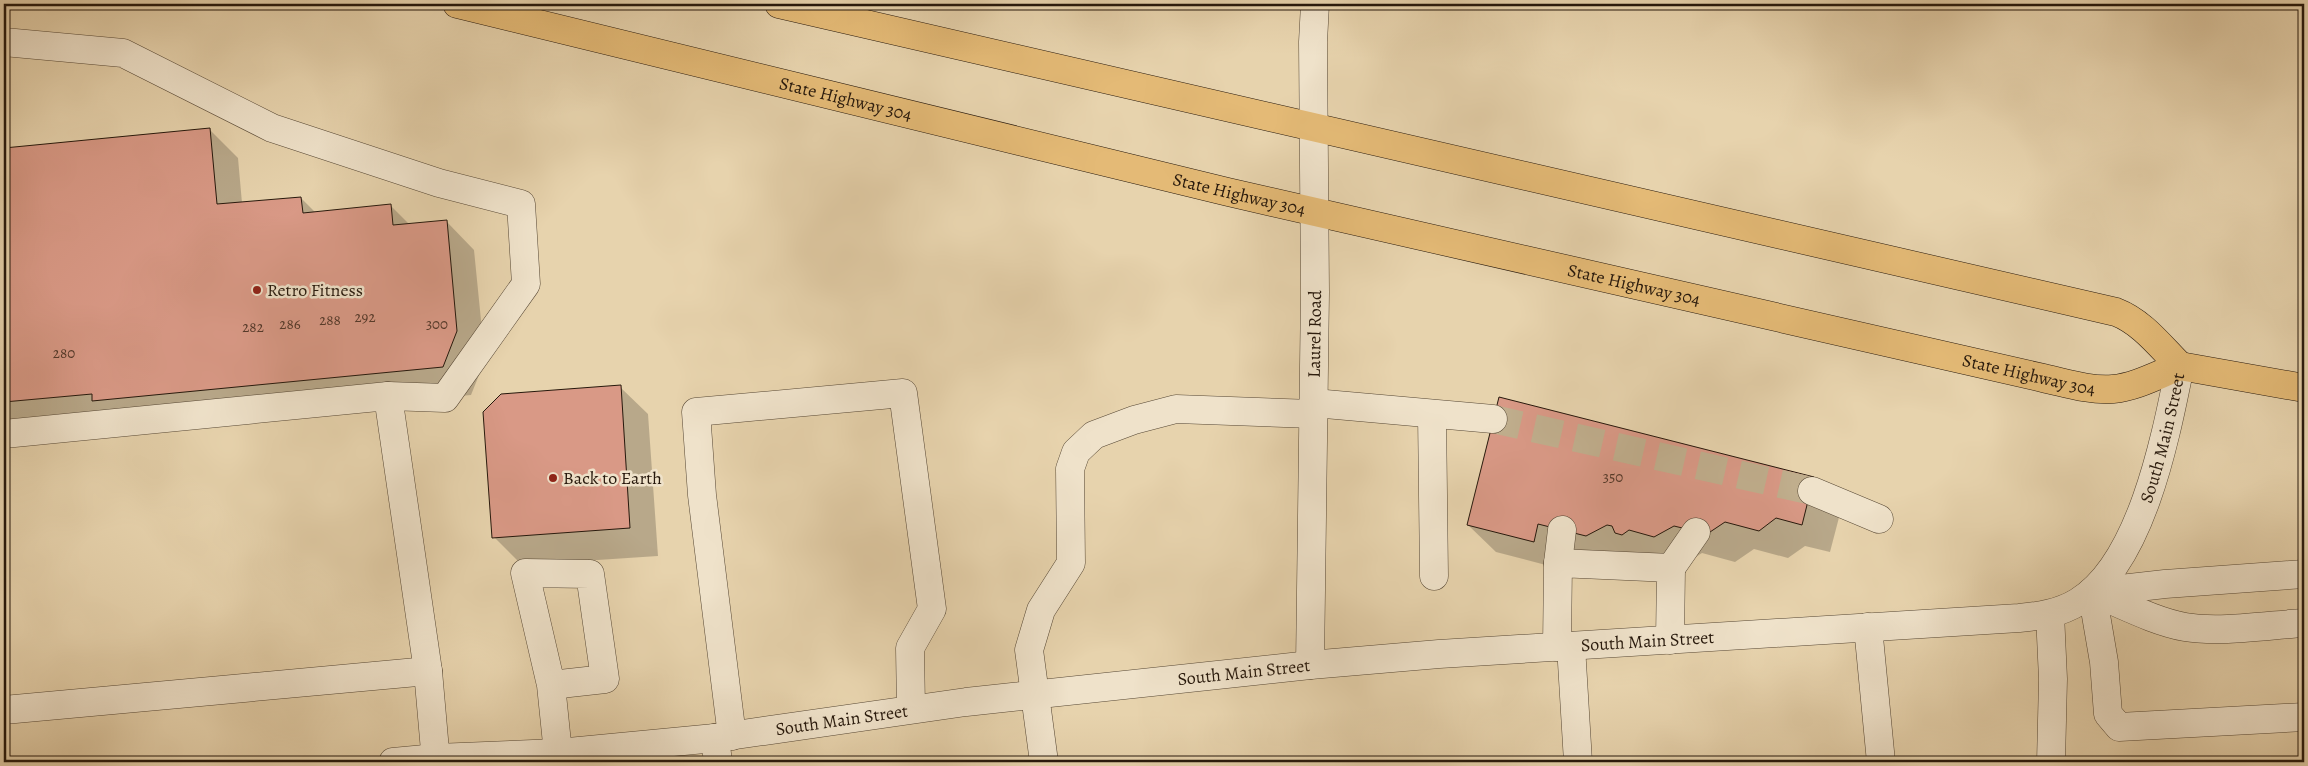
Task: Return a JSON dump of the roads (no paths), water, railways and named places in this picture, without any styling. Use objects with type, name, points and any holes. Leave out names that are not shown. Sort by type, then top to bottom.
[{"type":"main road","name":"State Highway 304","points":[[457,4],[1314,212],[1856,337],[2098,389],[2114,389],[2132,385],[2180,366]]},
{"type":"main road","points":[[778,4],[2116,312],[2128,317],[2140,326],[2180,366]]},
{"type":"main road","name":"South Main Street","points":[[2180,366],[2304,388]]},
{"type":"street","name":"Laurel Road","points":[[1310,664],[1315,4]]},
{"type":"street","points":[[4,42],[123,53],[272,128],[439,183],[521,204],[526,284],[445,398],[388,396],[4,434]]},
{"type":"street","name":"South Main Street","points":[[393,762],[722,745],[911,709],[1035,693],[1310,664],[2020,618],[2050,614],[2078,602],[2092,592],[2105,579],[2119,558],[2143,508],[2168,423],[2180,366]]},
{"type":"street","points":[[722,745],[696,412],[903,393],[932,609],[910,648],[911,709]]},
{"type":"street","points":[[388,396],[428,671],[436,760]]},
{"type":"street","points":[[1044,762],[1029,650],[1041,610],[1071,563],[1070,469],[1076,452],[1094,435],[1134,420],[1176,409],[1313,409],[1432,414],[1493,420]]},
{"type":"street","points":[[1432,414],[1434,576]]},
{"type":"street","points":[[1812,491],[1879,519]]},
{"type":"street","points":[[1562,530],[1558,563],[1564,647],[1578,762]]},
{"type":"street","points":[[1670,640],[1671,568],[1696,532]]},
{"type":"street","points":[[1558,563],[1671,568]]},
{"type":"street","name":"South Main Street","points":[[2092,592],[2174,583],[2304,574]]},
{"type":"street","points":[[2092,592],[2163,621],[2186,627],[2211,628],[2304,623]]},
{"type":"street","points":[[2092,592],[2104,662],[2108,714],[2119,727],[2304,717]]},
{"type":"street","points":[[2050,614],[2053,679],[2051,762]]},
{"type":"street","points":[[1868,627],[1881,762]]},
{"type":"street","points":[[4,710],[428,671]]},
{"type":"street","points":[[551,684],[558,753]]},
{"type":"tunnel","points":[[1493,419],[1812,491]]},
{"type":"place","name":"Retro Fitness","points":[[257,290]]},
{"type":"place","name":"Back to Earth","points":[[553,478]]}]
